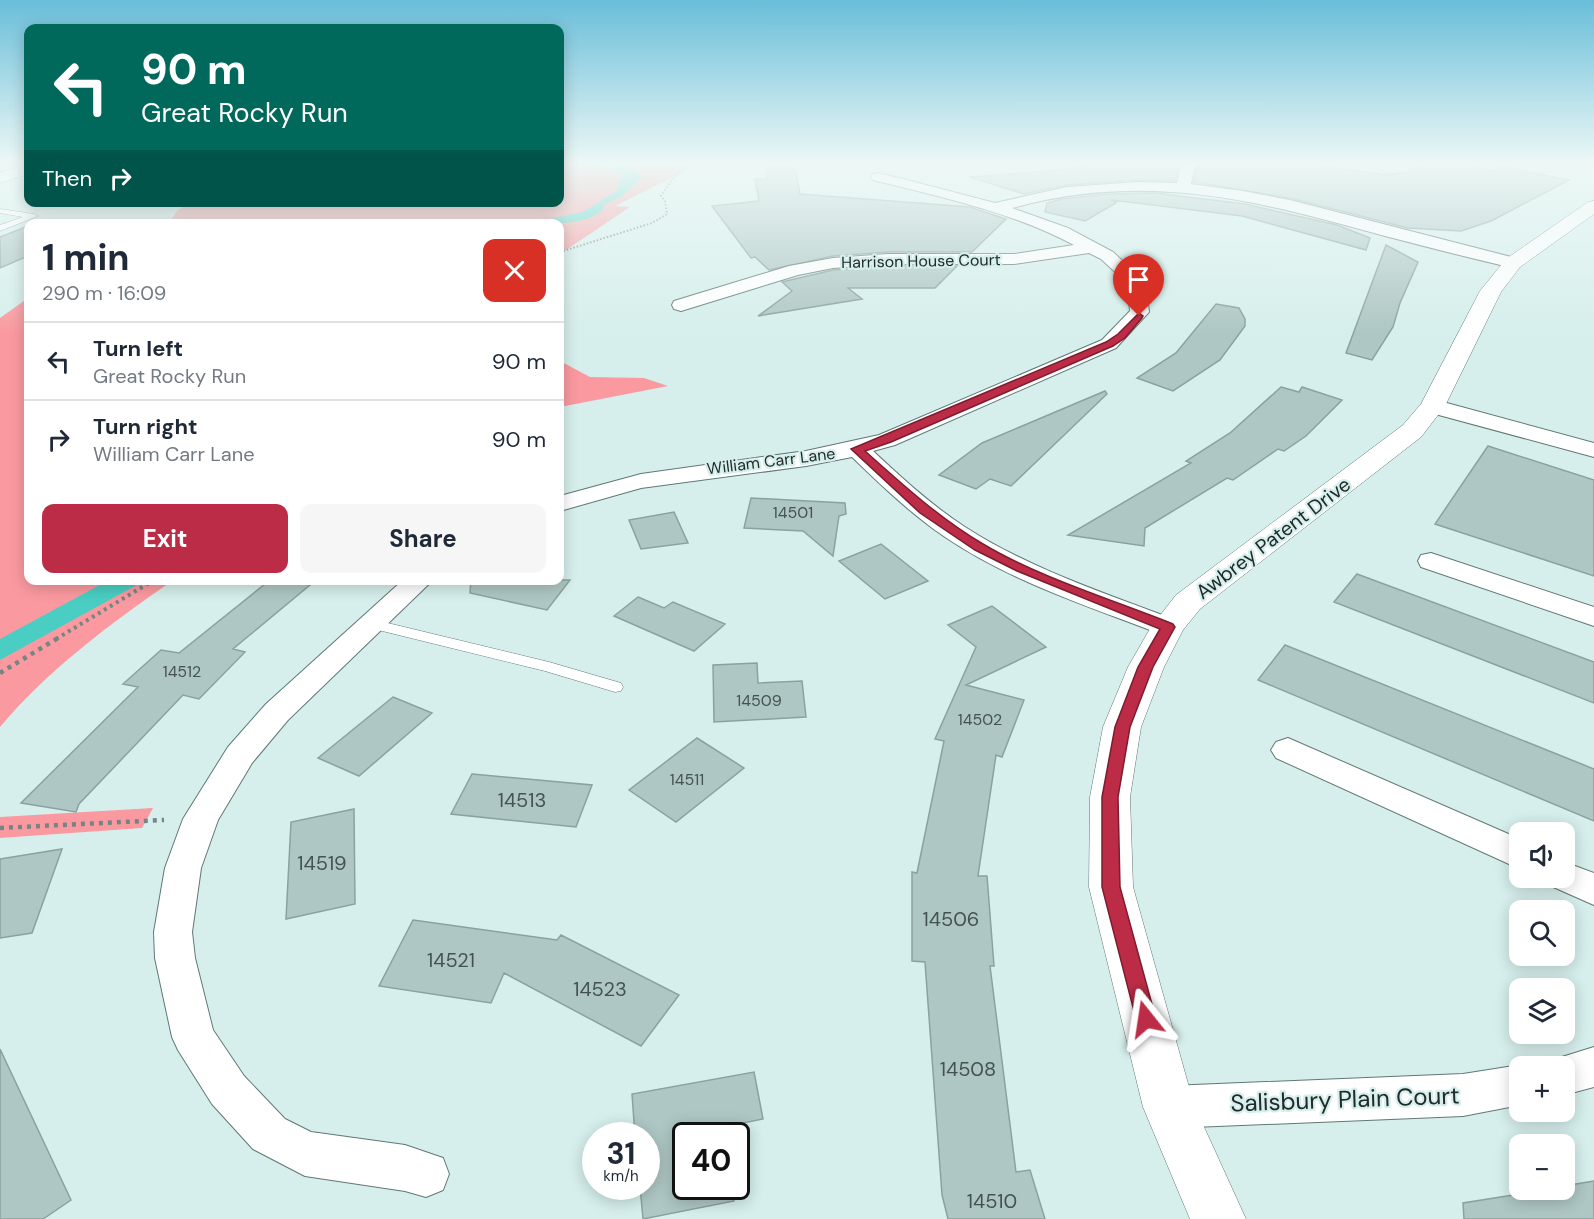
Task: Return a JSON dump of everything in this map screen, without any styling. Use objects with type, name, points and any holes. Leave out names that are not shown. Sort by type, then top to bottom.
[{"type":"street","name":"William Carr Lane","points":[[564,503],[615,486],[661,476],[857,449],[887,440],[1016,386],[1122,336],[1139,316],[1142,305],[1137,282],[1127,271],[1093,247],[1028,219]]},
{"type":"street","points":[[1345,219],[1513,262]]},
{"type":"street","name":"Awbrey Patent Drive","points":[[1218,1219],[1169,1107],[1111,887],[1110,808],[1122,727],[1146,667],[1168,627],[1188,602],[1213,581],[1367,468],[1412,430],[1432,406],[1491,291],[1513,262],[1575,219]]},
{"type":"street","name":"Harrison House Court","points":[[681,305],[795,270],[833,263],[888,259],[1014,259],[1093,247]]},
{"type":"street","points":[[1432,406],[1594,450]]},
{"type":"street","points":[[857,449],[925,510],[979,547],[1040,576],[1168,627]]},
{"type":"street","points":[[1431,561],[1594,617]]},
{"type":"street","points":[[414,585],[258,732],[219,786],[201,819],[183,868],[173,932],[175,958],[194,1037],[228,1090],[269,1134],[305,1154],[405,1168],[426,1174]]},
{"type":"street","points":[[1288,750],[1509,850]]},
{"type":"street","points":[[1575,881],[1594,890]]},
{"type":"street","points":[[1575,1072],[1594,1067]]},
{"type":"street","name":"Salisbury Plain Court","points":[[1169,1107],[1463,1095],[1509,1087]]},
{"type":"lane","points":[[0,228],[24,220]]},
{"type":"lane","points":[[371,624],[549,667],[615,687]]},
{"type":"path","points":[[564,251],[652,223],[658,219]]},
{"type":"path","points":[[0,674],[146,585]]},
{"type":"path","points":[[0,828],[201,819]]},
{"type":"shaded area","points":[[171,219],[612,219],[564,251],[564,219]]},
{"type":"shaded area","points":[[24,301],[24,585],[166,585],[81,648],[39,686],[0,727],[0,318]]},
{"type":"shaded area","points":[[564,363],[590,377],[644,378],[668,386],[564,406]]},
{"type":"shaded area","points":[[153,808],[142,828],[0,838],[0,817]]},
{"type":"water","points":[[550,219],[584,219],[564,222],[564,219]]},
{"type":"water","points":[[100,585],[137,585],[0,660],[0,639]]},
{"type":"building","points":[[722,219],[1006,219],[972,252],[888,252],[833,256],[769,270],[755,257],[751,258]]},
{"type":"building","points":[[1253,219],[1310,219],[1337,225],[1370,238],[1366,250]]},
{"type":"building","points":[[1372,219],[1495,219],[1461,231],[1408,228]]},
{"type":"building","points":[[24,228],[24,258],[0,268],[0,237]]},
{"type":"building","points":[[1386,245],[1418,262],[1400,303],[1393,327],[1372,360],[1346,353]]},
{"type":"building","points":[[888,266],[957,266],[935,288],[848,288],[862,299],[758,316],[792,291],[782,282],[833,270]]},
{"type":"building","points":[[1216,304],[1239,308],[1245,319],[1245,326],[1220,360],[1173,391],[1137,378],[1176,353]]},
{"type":"building","points":[[1281,387],[1299,392],[1302,387],[1342,400],[1306,436],[1284,451],[1278,449],[1233,480],[1227,478],[1145,528],[1144,546],[1068,535],[1191,463],[1186,461],[1230,433]]},
{"type":"building","points":[[1105,391],[1107,394],[1011,486],[990,479],[976,489],[939,475],[982,443]]},
{"type":"building","points":[[1488,446],[1594,480],[1594,576],[1435,524]]},
{"type":"building","points":[[751,498],[845,503],[846,514],[839,516],[833,556],[803,531],[744,528]]},
{"type":"building","points":[[674,512],[688,543],[641,549],[629,520]]},
{"type":"building","points":[[881,544],[928,581],[885,599],[839,561]]},
{"type":"building","points":[[1357,574],[1594,662],[1594,703],[1334,602]]},
{"type":"building","points":[[564,580],[570,580],[547,610],[470,593],[471,585],[564,585]]},
{"type":"building","points":[[264,585],[310,585],[233,649],[245,652],[199,699],[183,695],[79,804],[76,812],[21,803],[138,687],[123,684],[161,650],[179,653]]},
{"type":"building","points":[[638,597],[664,608],[673,602],[725,624],[694,651],[614,616]]},
{"type":"building","points":[[992,606],[1046,647],[966,685],[1024,700],[1002,757],[996,755],[978,876],[987,876],[994,966],[990,966],[1016,1172],[1030,1170],[1045,1219],[948,1219],[942,1195],[925,962],[912,961],[912,872],[917,873],[944,741],[935,739],[976,647],[948,625]]},
{"type":"building","points":[[1285,645],[1594,769],[1594,821],[1258,680]]},
{"type":"building","points":[[757,663],[758,683],[802,681],[806,717],[714,722],[713,665]]},
{"type":"building","points":[[393,697],[432,713],[359,776],[318,758]]},
{"type":"building","points":[[697,738],[744,768],[676,822],[629,790]]},
{"type":"building","points":[[472,774],[592,785],[576,827],[451,814]]},
{"type":"building","points":[[354,809],[355,904],[286,919],[291,822]]},
{"type":"building","points":[[62,849],[32,933],[0,938],[0,859]]},
{"type":"building","points":[[413,920],[557,940],[561,935],[679,995],[641,1046],[504,973],[491,1003],[379,986]]},
{"type":"building","points":[[0,1049],[71,1200],[43,1219],[0,1219]]},
{"type":"building","points":[[754,1072],[763,1119],[748,1122],[672,1122],[672,1200],[734,1201],[643,1219],[641,1200],[660,1200],[660,1122],[634,1122],[632,1094]]},
{"type":"building","points":[[1594,1181],[1594,1219],[1464,1219],[1463,1203],[1509,1196],[1509,1200],[1575,1200],[1575,1184]]},
{"type":"route","points":[[1139,316],[1122,336],[1109,344],[887,440],[857,449],[925,510],[979,547],[1022,568],[1168,627],[1146,667],[1122,727],[1110,797],[1111,887],[1146,1019]]}]
